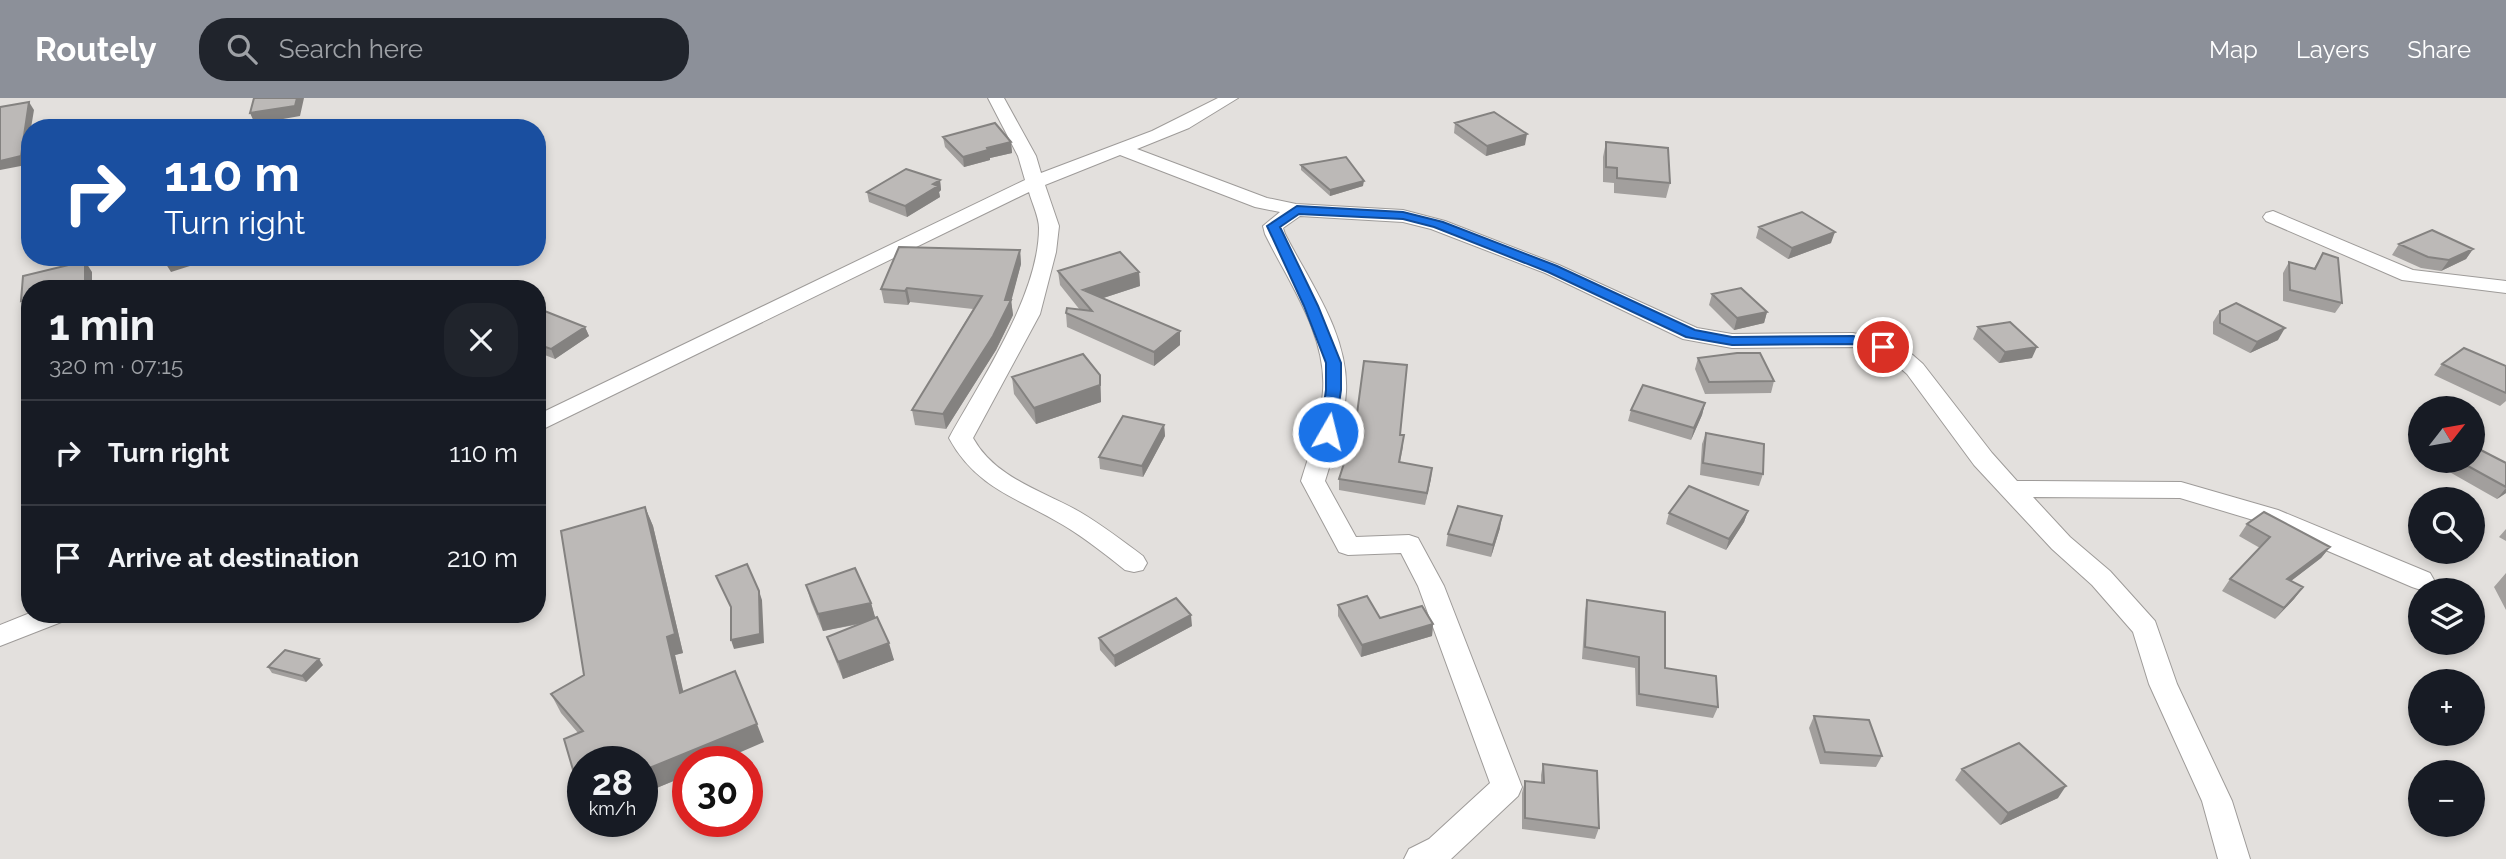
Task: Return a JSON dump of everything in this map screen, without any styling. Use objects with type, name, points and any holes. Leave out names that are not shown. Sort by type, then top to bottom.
[{"type":"street","points":[[996,98],[1027,156],[1049,226],[1046,252],[1029,314],[961,438],[967,453],[993,475],[1072,519],[1134,563]]},
{"type":"street","points":[[546,420],[789,297],[1037,181],[1123,150],[1230,98]]},
{"type":"street","points":[[1123,150],[1230,193],[1297,210],[1403,216],[1438,225],[1552,269],[1691,334],[1732,341],[1853,340],[1883,347],[1899,355],[1915,369],[1983,459],[2061,543],[2101,578],[2145,628],[2163,684],[2217,801],[2234,859]]},
{"type":"street","points":[[1297,210],[1273,226],[1311,306],[1334,363],[1334,390],[1328,432],[1313,481],[1348,546],[1409,544],[1431,586],[1507,787],[1440,849],[1420,859]]},
{"type":"street","points":[[2273,217],[2409,276],[2506,288]]},
{"type":"street","points":[[2013,489],[2181,490],[2269,516],[2416,578]]},
{"type":"street","points":[[0,636],[32,623]]},
{"type":"building","points":[[254,98],[297,98],[295,106],[250,113]]},
{"type":"building","points":[[29,102],[26,119],[21,119],[21,156],[0,161],[0,107]]},
{"type":"building","points":[[1494,112],[1527,134],[1487,146],[1455,123]]},
{"type":"building","points":[[995,123],[1011,142],[963,157],[943,137]]},
{"type":"building","points":[[1606,142],[1668,148],[1670,183],[1617,178],[1617,168],[1606,167]]},
{"type":"building","points":[[1346,157],[1364,181],[1330,190],[1301,165]]},
{"type":"building","points":[[906,169],[940,180],[933,184],[938,186],[905,206],[867,192]]},
{"type":"building","points":[[1802,212],[1835,232],[1792,248],[1759,227]]},
{"type":"building","points":[[2432,230],[2473,249],[2449,260],[2428,257],[2399,244]]},
{"type":"building","points":[[899,247],[1020,250],[1005,300],[1011,300],[993,336],[943,414],[912,410],[982,296],[907,288],[905,291],[881,289]]},
{"type":"building","points":[[1120,252],[1139,272],[1083,290],[1180,331],[1154,352],[1066,313],[1067,308],[1092,311],[1058,271]]},
{"type":"building","points":[[2323,253],[2338,258],[2342,303],[2290,290],[2289,262],[2315,269]]},
{"type":"building","points":[[64,266],[85,266],[85,280],[23,280],[23,276]]},
{"type":"building","points":[[1741,288],[1767,312],[1737,318],[1712,294]]},
{"type":"building","points":[[2236,303],[2285,328],[2257,342],[2220,323],[2220,311]]},
{"type":"building","points":[[546,312],[585,327],[551,349],[546,347]]},
{"type":"building","points":[[2010,322],[2037,347],[2005,352],[1978,327]]},
{"type":"building","points":[[2464,348],[2506,366],[2506,393],[2442,364]]},
{"type":"building","points":[[1760,353],[1774,381],[1709,382],[1698,358]]},
{"type":"building","points":[[1083,354],[1100,375],[1100,385],[1034,408],[1012,377]]},
{"type":"building","points":[[1364,361],[1407,365],[1400,435],[1404,435],[1399,462],[1432,468],[1427,493],[1339,479],[1355,429]]},
{"type":"building","points":[[1643,385],[1705,403],[1694,428],[1631,410]]},
{"type":"building","points":[[1123,416],[1164,425],[1142,466],[1099,457]]},
{"type":"building","points":[[1706,433],[1764,444],[1763,474],[1703,463]]},
{"type":"building","points":[[2485,452],[2506,463],[2506,487],[2481,473],[2485,473]]},
{"type":"building","points":[[1689,486],[1748,511],[1729,539],[1669,513]]},
{"type":"building","points":[[1458,506],[1502,516],[1493,545],[1448,534]]},
{"type":"building","points":[[645,507],[675,634],[667,637],[680,693],[735,671],[757,724],[703,746],[672,746],[672,759],[658,764],[658,746],[567,746],[567,749],[564,739],[583,731],[551,694],[584,675],[561,531]]},
{"type":"building","points":[[2264,512],[2330,547],[2287,579],[2303,587],[2284,608],[2230,579],[2270,537],[2247,524]]},
{"type":"building","points":[[747,564],[759,591],[760,634],[731,640],[731,607],[716,576]]},
{"type":"building","points":[[855,568],[871,603],[818,614],[806,585]]},
{"type":"building","points":[[1367,596],[1380,618],[1422,606],[1433,624],[1362,645],[1338,605]]},
{"type":"building","points":[[1176,598],[1191,615],[1114,656],[1099,638]]},
{"type":"building","points":[[1587,600],[1665,612],[1665,668],[1716,676],[1718,707],[1639,694],[1639,657],[1585,647]]},
{"type":"building","points":[[877,617],[889,643],[838,662],[827,637]]},
{"type":"building","points":[[285,650],[319,659],[302,676],[268,667]]},
{"type":"building","points":[[1814,716],[1869,720],[1882,756],[1825,752]]},
{"type":"building","points":[[2019,743],[2066,786],[2008,813],[1962,769]]},
{"type":"building","points":[[1543,764],[1597,771],[1599,828],[1525,818],[1525,781],[1544,783]]},
{"type":"route","points":[[1328,432],[1334,390],[1334,363],[1311,306],[1273,226],[1297,210],[1403,216],[1438,225],[1552,269],[1632,304],[1672,327],[1691,334],[1732,341],[1853,340],[1883,347]]}]
